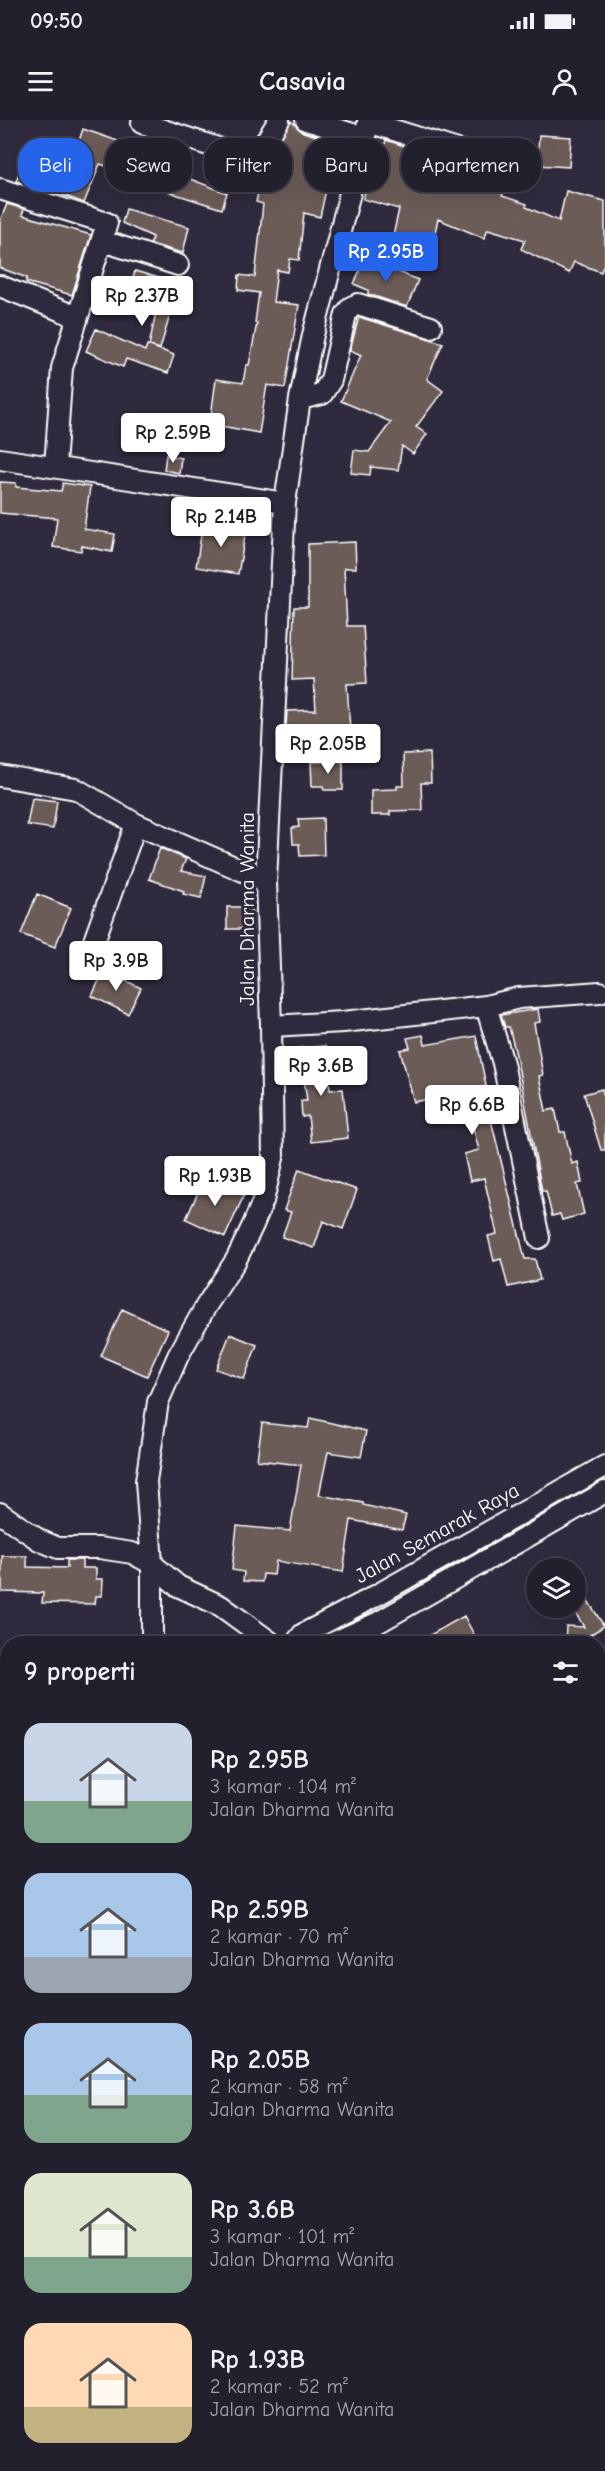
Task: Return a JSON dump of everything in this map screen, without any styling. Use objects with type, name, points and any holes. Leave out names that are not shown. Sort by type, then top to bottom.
[{"type":"street","points":[[142,123],[244,157],[256,157],[279,120]]},
{"type":"street","points":[[306,120],[367,127],[406,138]]},
{"type":"street","name":"Jalan Dharma Wanita","points":[[152,1636],[152,1564],[146,1481],[158,1402],[178,1356],[206,1306],[236,1260],[263,1201],[270,1176],[274,1138],[266,881],[285,503],[300,399],[313,335],[367,127]]},
{"type":"street","points":[[0,189],[107,223],[62,368],[55,466]]},
{"type":"street","points":[[103,241],[178,265]]},
{"type":"street","points":[[0,286],[76,317]]},
{"type":"street","points":[[300,399],[322,394],[330,380],[346,314],[351,307],[358,304],[431,327]]},
{"type":"street","points":[[0,459],[285,503]]},
{"type":"street","points":[[0,776],[76,789],[136,824],[266,881]]},
{"type":"street","points":[[85,966],[136,824]]},
{"type":"street","points":[[271,1026],[343,1022],[486,1006],[519,998],[600,992]]},
{"type":"street","points":[[486,1006],[503,1063],[539,1238]]},
{"type":"street","name":"Jalan Semarak Raya","points":[[301,1636],[605,1466]]},
{"type":"street","points":[[348,1636],[379,1622],[605,1492]]},
{"type":"street","points":[[0,1513],[39,1539],[58,1548],[115,1550],[132,1553],[152,1564],[178,1586],[221,1606],[262,1636]]},
{"type":"building","points":[[291,121],[303,132],[323,138],[304,138],[304,192],[325,192],[320,217],[304,213],[299,260],[290,259],[288,272],[277,270],[273,302],[299,305],[285,388],[267,385],[259,433],[210,424],[216,379],[243,383],[246,365],[249,365],[257,323],[255,323],[259,293],[238,290],[239,275],[255,277],[263,204],[256,202],[258,192],[292,192],[292,138],[281,138]]},
{"type":"building","points":[[83,129],[109,138],[105,138],[105,166],[100,164],[93,181],[93,138],[80,138]]},
{"type":"building","points":[[539,135],[571,137],[569,167],[541,165],[541,138],[539,138]]},
{"type":"building","points":[[389,141],[401,145],[401,192],[504,192],[502,196],[527,204],[526,207],[559,221],[566,191],[605,201],[605,261],[601,272],[574,262],[569,273],[521,249],[525,240],[488,229],[484,238],[438,219],[430,254],[391,245],[399,209],[363,199],[365,192],[389,192]]},
{"type":"building","points":[[192,180],[204,184],[204,192],[227,193],[222,209],[169,192],[192,192]]},
{"type":"building","points":[[55,192],[89,192],[84,203]]},
{"type":"building","points":[[7,204],[24,209],[22,215],[91,235],[72,295],[26,282],[27,278],[0,268],[0,221]]},
{"type":"building","points":[[126,209],[189,227],[183,253],[150,244],[153,237],[122,223]]},
{"type":"building","points":[[365,258],[418,280],[407,307],[368,294],[368,290],[354,284]]},
{"type":"building","points":[[135,271],[159,278],[158,280],[180,284],[176,306],[173,305],[160,349],[150,346],[174,355],[168,373],[126,359],[123,367],[86,351],[96,329],[145,351],[147,345],[149,346],[158,302],[129,294]]},
{"type":"building","points":[[359,317],[443,343],[427,379],[443,391],[416,427],[427,434],[413,454],[402,446],[398,470],[371,467],[370,475],[351,473],[354,450],[369,452],[391,422],[341,401],[361,355],[350,350]]},
{"type":"building","points":[[166,455],[181,458],[179,473],[164,470]]},
{"type":"building","points":[[0,482],[16,483],[16,487],[61,491],[63,483],[90,487],[84,529],[115,534],[112,552],[82,546],[81,551],[53,547],[57,518],[0,513]]},
{"type":"building","points":[[203,523],[246,530],[238,574],[196,567]]},
{"type":"building","points":[[355,542],[356,568],[344,568],[347,626],[363,626],[367,683],[347,684],[350,730],[308,733],[309,740],[285,742],[287,711],[316,710],[314,679],[292,680],[294,607],[308,607],[308,544]]},
{"type":"building","points":[[430,753],[431,783],[421,783],[422,810],[390,811],[390,815],[371,815],[371,790],[397,789],[397,786],[404,786],[403,754]]},
{"type":"building","points":[[343,761],[343,790],[324,790],[323,786],[312,786],[311,762]]},
{"type":"building","points":[[32,798],[57,801],[53,829],[27,825]]},
{"type":"building","points":[[323,818],[324,855],[300,856],[299,844],[293,844],[292,828],[299,827],[298,819]]},
{"type":"building","points":[[160,848],[186,859],[181,871],[206,876],[201,898],[183,894],[184,891],[149,879]]},
{"type":"building","points":[[37,894],[71,908],[55,947],[21,934]]},
{"type":"building","points":[[227,907],[252,907],[252,929],[227,929]]},
{"type":"building","points":[[104,970],[141,988],[128,1014],[92,996]]},
{"type":"building","points":[[538,1009],[540,1022],[534,1023],[543,1075],[539,1076],[546,1111],[555,1109],[560,1132],[565,1132],[572,1164],[578,1162],[582,1183],[577,1184],[584,1214],[562,1220],[560,1214],[552,1216],[546,1191],[542,1191],[516,1055],[509,1027],[505,1027],[501,1015]]},
{"type":"building","points":[[423,1035],[425,1045],[476,1036],[486,1086],[483,1087],[525,1259],[535,1259],[540,1280],[508,1287],[501,1259],[494,1261],[488,1236],[497,1234],[484,1178],[470,1181],[464,1154],[479,1150],[471,1120],[464,1122],[457,1093],[414,1102],[400,1050],[410,1048],[407,1038]]},
{"type":"building","points":[[325,1046],[330,1090],[343,1089],[348,1138],[311,1142],[308,1116],[302,1117],[301,1101],[307,1101],[303,1072],[293,1070],[292,1054],[300,1054],[299,1048]]},
{"type":"building","points":[[602,1089],[605,1100],[605,1150],[601,1150],[584,1094]]},
{"type":"building","points":[[299,1169],[357,1190],[343,1229],[323,1221],[314,1248],[282,1237],[291,1212],[284,1210]]},
{"type":"building","points":[[205,1177],[244,1195],[225,1237],[186,1219]]},
{"type":"building","points":[[122,1309],[168,1330],[147,1376],[101,1356]]},
{"type":"building","points":[[230,1334],[257,1345],[244,1379],[216,1369]]},
{"type":"building","points":[[310,1418],[366,1431],[361,1457],[328,1452],[319,1495],[363,1503],[363,1505],[406,1515],[402,1530],[351,1520],[343,1572],[276,1561],[274,1575],[263,1574],[262,1582],[243,1581],[244,1572],[232,1570],[237,1526],[290,1531],[301,1465],[257,1460],[262,1423],[308,1428]]},
{"type":"building","points":[[2,1556],[27,1556],[27,1567],[67,1568],[67,1560],[82,1560],[82,1568],[96,1568],[96,1579],[103,1579],[102,1596],[96,1596],[95,1604],[42,1603],[43,1593],[2,1592]]},
{"type":"building","points":[[586,1598],[604,1626],[588,1636],[565,1636],[566,1626],[584,1627],[578,1618],[586,1618]]},
{"type":"building","points":[[464,1616],[475,1636],[428,1636]]}]
